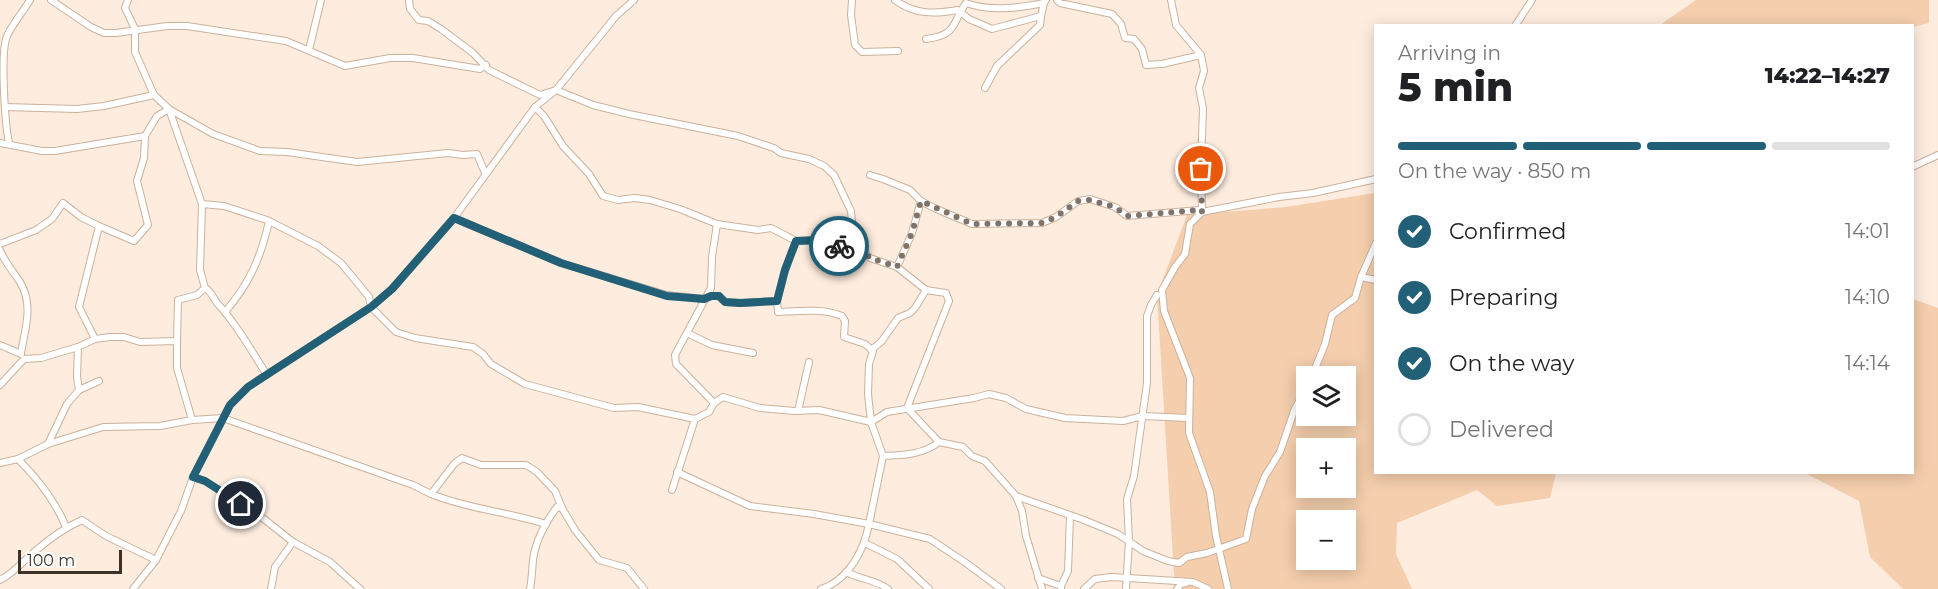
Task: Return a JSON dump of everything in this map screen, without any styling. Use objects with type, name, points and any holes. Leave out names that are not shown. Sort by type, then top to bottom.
[{"type":"street","points":[[9,144],[2,76],[6,37],[30,0]]},
{"type":"street","points":[[51,0],[63,2],[79,19],[104,33],[187,26],[286,41],[345,66],[390,58],[413,58],[480,69],[486,65]]},
{"type":"street","points":[[128,0],[124,8],[135,29],[135,52],[154,96],[169,109],[213,134],[260,151],[287,152],[357,162],[448,153],[477,154],[485,173]]},
{"type":"street","points":[[309,50],[321,0]]},
{"type":"street","points":[[409,0],[410,9],[419,20],[428,21],[441,29],[486,65],[489,70],[540,96],[556,90],[611,110],[753,141],[781,153],[795,155],[824,166],[834,175],[851,211],[853,232],[861,249],[870,258],[897,267],[926,290],[946,293],[949,301],[907,408]]},
{"type":"street","points":[[133,589],[156,560],[181,511],[193,477],[230,405],[248,387],[371,307],[392,289],[454,218],[535,107],[556,90],[616,16],[634,0]]},
{"type":"street","points":[[852,0],[851,15],[855,45],[862,52],[897,51]]},
{"type":"street","points":[[895,0],[912,11],[920,13],[960,11],[969,19],[992,29],[1041,16]]},
{"type":"street","points":[[1057,0],[1060,3],[1112,14],[1121,24],[1125,38],[1134,39],[1142,48],[1146,65],[1162,64],[1201,55]]},
{"type":"street","points":[[1171,0],[1176,25],[1201,55],[1204,71],[1199,88],[1203,108],[1202,212],[1190,224],[1185,254],[1162,290],[1164,311],[1190,378],[1189,433],[1210,492],[1228,589]]},
{"type":"street","points":[[1516,24],[1532,0]]},
{"type":"street","points":[[926,39],[947,33],[954,27],[966,1],[975,6],[1006,9],[1045,1],[1040,24],[997,66],[985,88]]},
{"type":"street","points":[[5,107],[77,109],[154,96]]},
{"type":"street","points":[[535,107],[544,116],[563,146],[589,174],[603,196],[618,200],[635,198],[650,200],[717,224],[758,230],[771,228],[796,241],[820,240],[835,246],[861,249]]},
{"type":"street","points":[[0,244],[36,230],[52,219],[63,203],[81,217],[134,241],[148,225],[137,181],[144,158],[145,136],[157,116],[169,109]]},
{"type":"street","points":[[169,109],[202,204],[200,270],[205,288],[225,312],[267,375]]},
{"type":"street","points":[[0,143],[42,151],[55,151],[145,136]]},
{"type":"street","points":[[1914,166],[1938,154]]},
{"type":"street","points":[[870,175],[910,190],[921,201],[972,224],[1042,223],[1056,217],[1078,201],[1090,200],[1115,207],[1127,216],[1200,210],[1202,212],[1279,197],[1313,194],[1374,179]]},
{"type":"street","points":[[897,267],[912,233],[921,201]]},
{"type":"street","points":[[202,204],[224,206],[269,220],[318,246],[341,263],[369,297],[371,307],[396,332],[415,338],[473,347],[491,364],[525,384],[614,408],[638,407],[695,420]]},
{"type":"street","points":[[454,218],[561,263],[667,296],[704,299],[719,296],[725,302],[740,303],[777,301]]},
{"type":"street","points":[[225,312],[243,291],[262,252],[269,220]]},
{"type":"street","points":[[714,403],[676,364],[675,355],[711,288],[712,257],[717,224]]},
{"type":"street","points":[[94,339],[79,307],[99,225]]},
{"type":"street","points":[[796,241],[777,301],[778,312],[831,311],[842,316],[845,321],[844,337],[865,344],[873,351],[869,364],[868,394],[872,422],[883,456],[865,543],[859,556],[846,572],[828,587],[821,589]]},
{"type":"street","points":[[1316,366],[1325,344],[1332,315],[1355,298],[1374,248]]},
{"type":"street","points":[[0,250],[5,262],[21,283],[28,299],[26,327],[22,338],[22,356],[0,385]]},
{"type":"street","points":[[1361,277],[1374,280]]},
{"type":"street","points":[[192,420],[177,368],[178,300],[197,295],[205,288]]},
{"type":"street","points":[[871,350],[881,342],[898,318],[915,308],[926,290]]},
{"type":"street","points":[[1126,589],[1129,541],[1127,499],[1134,476],[1147,383],[1147,316],[1157,295]]},
{"type":"street","points":[[687,333],[712,345],[753,353]]},
{"type":"street","points":[[0,345],[22,356],[41,358],[78,347],[94,339],[123,337],[140,342],[177,341]]},
{"type":"street","points":[[78,347],[79,390]]},
{"type":"street","points":[[798,411],[809,362]]},
{"type":"street","points":[[48,444],[67,404],[79,390],[99,381]]},
{"type":"street","points":[[672,490],[695,420],[709,412],[714,403],[723,396],[760,408],[819,410],[872,422],[887,412],[989,394],[1006,398],[1026,409],[1065,418],[1124,421],[1143,416],[1188,418]]},
{"type":"street","points":[[1016,496],[1084,520],[1129,541],[1143,551],[1179,563],[1187,557],[1207,553],[1246,539],[1251,509],[1280,452],[1296,407]]},
{"type":"street","points":[[907,408],[939,442],[963,447],[972,456],[985,461],[1016,496],[1042,589]]},
{"type":"street","points":[[0,463],[18,459],[48,444],[103,427],[160,426],[192,420],[223,418],[413,485],[447,501],[481,507],[495,513],[513,514],[546,524]]},
{"type":"street","points":[[883,456],[921,452],[939,442]]},
{"type":"street","points":[[430,494],[454,464],[462,458],[481,465],[526,465],[544,477],[555,491],[575,530],[599,560],[627,568],[644,589]]},
{"type":"street","points":[[18,459],[37,478],[57,507],[66,527]]},
{"type":"street","points":[[677,472],[750,506],[869,524],[930,539],[1000,589]]},
{"type":"street","points":[[193,477],[205,481],[256,514],[293,542],[330,562],[360,589]]},
{"type":"street","points":[[530,589],[533,557],[546,524],[557,507],[562,508]]},
{"type":"street","points":[[1038,578],[1061,588],[1068,571],[1070,516]]},
{"type":"street","points":[[0,580],[10,575],[66,527],[82,520],[106,536],[156,560]]},
{"type":"street","points":[[271,589],[275,567],[293,542]]},
{"type":"street","points":[[865,543],[890,553],[928,589]]},
{"type":"street","points":[[846,572],[879,583],[888,589]]},
{"type":"street","points":[[1084,589],[1095,579],[1112,577],[1193,582],[1208,589]]},
{"type":"street","points":[[1177,589],[1181,584],[1193,582]]},
{"type":"shaded area","points":[[1696,0],[1929,0],[1929,23],[1914,27],[1914,24],[1661,24]]},
{"type":"shaded area","points":[[1374,193],[1374,474],[1556,474],[1550,498],[1497,506],[1477,490],[1397,523],[1396,554],[1412,589],[1179,589],[1174,574],[1157,295],[1187,215],[1286,207]]},
{"type":"shaded area","points":[[1914,299],[1938,308],[1938,589],[1903,589],[1870,557],[1859,501],[1807,474],[1914,474]]},
{"type":"way so far","points":[[839,246],[861,249],[870,258],[897,267],[912,233],[921,201],[972,224],[1042,223],[1056,217],[1078,201],[1090,200],[1115,207],[1127,216],[1200,210],[1202,212],[1201,169]]},
{"type":"route","points":[[241,504],[205,481],[193,477],[230,405],[248,387],[371,307],[392,289],[454,218],[561,263],[595,272],[628,285],[667,296],[704,299],[719,296],[725,302],[777,301],[796,241],[820,240],[839,246]]}]
